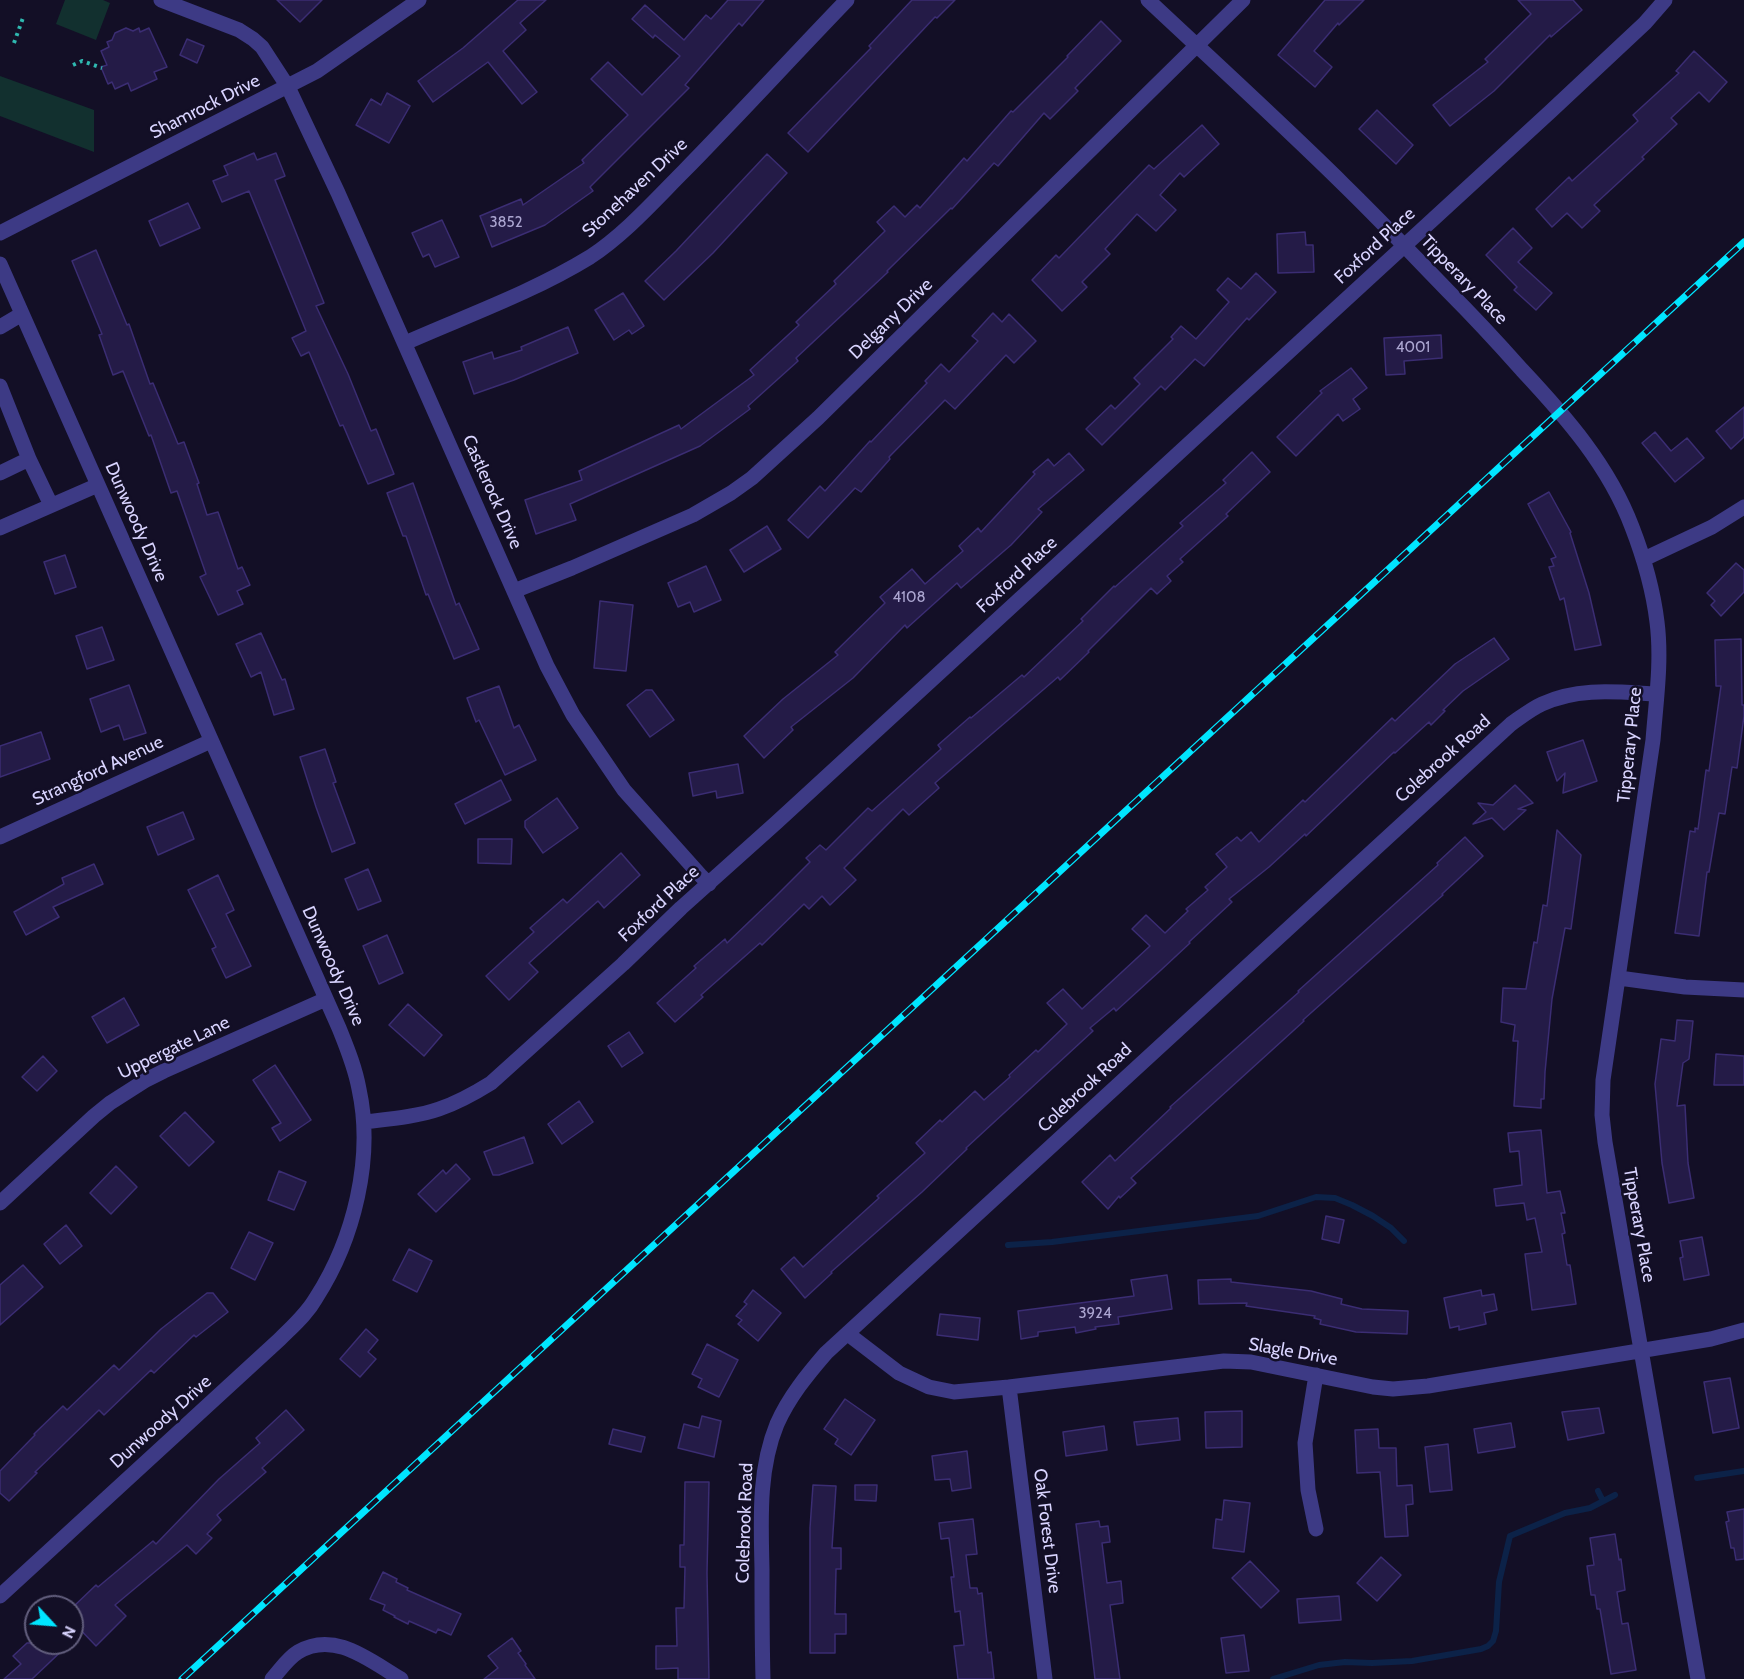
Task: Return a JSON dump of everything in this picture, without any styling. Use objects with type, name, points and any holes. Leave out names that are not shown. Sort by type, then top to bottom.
[{"type":"street","name":"Castlerock Drive","points":[[161,0],[239,30],[253,39],[262,47],[288,87],[339,193],[547,666],[573,715],[624,790],[709,884]]},
{"type":"street","name":"Shamrock Drive","points":[[0,233],[317,71],[419,0]]},
{"type":"street","name":"Stonehaven Drive","points":[[405,343],[541,284],[590,257],[609,243],[642,214],[698,157],[847,0]]},
{"type":"street","name":"Tipperary Place","points":[[1148,0],[1343,184],[1477,320],[1560,411],[1611,483],[1632,525],[1644,559],[1657,623],[1659,661],[1653,740],[1604,1080],[1602,1115],[1698,1679]]},
{"type":"street","name":"Delgany Drive","points":[[514,591],[693,515],[753,478],[826,410],[1244,0]]},
{"type":"street","name":"Foxford Place","points":[[364,1122],[406,1117],[439,1109],[490,1083],[623,964],[1585,79],[1665,0]]},
{"type":"street","name":"Dunwoody Drive","points":[[0,264],[353,1063],[360,1090],[365,1142],[359,1188],[342,1248],[315,1300],[280,1339],[0,1596]]},
{"type":"street","points":[[0,327],[22,314]]},
{"type":"street","points":[[0,386],[29,459],[51,505]]},
{"type":"street","points":[[0,473],[29,459]]},
{"type":"street","points":[[0,528],[98,485]]},
{"type":"street","points":[[1644,559],[1713,527],[1744,507]]},
{"type":"street","name":"Colebrook Road","points":[[763,1679],[761,1525],[767,1457],[777,1425],[803,1380],[826,1353],[1511,724],[1541,704],[1572,694],[1607,691],[1656,694]]},
{"type":"street","name":"Strangford Avenue","points":[[0,837],[212,741]]},
{"type":"street","points":[[1618,978],[1685,987],[1744,990]]},
{"type":"street","name":"Uppergate Lane","points":[[0,1203],[94,1116],[146,1080],[326,999]]},
{"type":"street","name":"Slagle Drive","points":[[848,1334],[898,1373],[929,1387],[954,1392],[1224,1361],[1251,1362],[1373,1388],[1393,1389],[1428,1386],[1711,1339],[1744,1330]]},
{"type":"street","points":[[1316,1375],[1305,1443],[1308,1490],[1316,1529]]},
{"type":"street","name":"Oak Forest Drive","points":[[1009,1387],[1045,1679]]},
{"type":"street","points":[[272,1679],[296,1653],[321,1643],[336,1644],[357,1653],[401,1679]]},
{"type":"path","points":[[14,43],[24,15]]},
{"type":"path","points":[[74,65],[82,61],[102,68]]},
{"type":"green space","points":[[65,0],[103,0],[110,3],[96,40],[56,24]]},
{"type":"green space","points":[[0,76],[94,110],[94,152],[0,116]]},
{"type":"building","points":[[277,0],[322,0],[300,22]]},
{"type":"building","points":[[518,0],[546,0],[520,23],[526,30],[503,51],[537,92],[522,104],[488,62],[433,102],[418,81],[463,48]]},
{"type":"building","points":[[728,0],[764,0],[742,26],[739,23],[685,85],[689,88],[590,187],[593,191],[545,225],[492,247],[480,216],[521,199],[523,205],[584,163],[582,160],[628,115],[591,79],[608,62],[642,95],[680,56],[655,35],[653,38],[632,19],[645,5],[684,40],[706,15],[711,19]]},
{"type":"building","points":[[912,0],[955,0],[937,18],[935,17],[808,152],[788,133],[871,48],[869,46]]},
{"type":"building","points":[[1325,0],[1364,0],[1339,25],[1338,23],[1314,51],[1332,67],[1315,87],[1278,55]]},
{"type":"building","points":[[1518,0],[1573,0],[1582,10],[1551,37],[1550,35],[1494,91],[1450,126],[1433,105],[1488,62],[1485,59],[1531,14]]},
{"type":"building","points":[[1101,21],[1121,41],[1075,88],[1078,91],[1050,119],[1044,113],[998,166],[994,163],[952,209],[796,358],[798,361],[748,406],[750,409],[700,446],[570,504],[576,520],[536,534],[525,500],[582,480],[579,471],[679,425],[681,429],[754,375],[750,370],[799,325],[796,322],[836,284],[834,281],[885,231],[877,222],[894,206],[905,217],[917,205],[920,208],[964,158],[967,161],[1011,111],[1013,112],[1068,57]]},
{"type":"building","points":[[126,28],[133,31],[139,28],[140,32],[149,28],[167,67],[154,72],[157,79],[131,91],[128,83],[115,89],[112,82],[108,84],[101,67],[107,65],[101,51],[109,47],[107,42],[112,40],[115,33]]},
{"type":"building","points":[[187,39],[204,46],[197,63],[180,55]]},
{"type":"building","points":[[1694,51],[1727,82],[1709,102],[1699,92],[1671,118],[1677,124],[1642,157],[1644,159],[1594,205],[1600,211],[1582,228],[1567,213],[1552,227],[1536,209],[1569,177],[1572,181],[1638,121],[1633,115],[1679,73],[1676,71]]},
{"type":"building","points":[[387,93],[410,106],[389,143],[356,125],[371,99],[381,105]]},
{"type":"building","points":[[1377,110],[1413,145],[1396,164],[1359,129]]},
{"type":"building","points":[[1202,125],[1219,144],[1184,177],[1180,173],[1160,195],[1176,210],[1156,231],[1137,214],[1105,249],[1110,254],[1082,282],[1087,287],[1062,311],[1032,280],[1056,255],[1059,258],[1149,165],[1154,169]]},
{"type":"building","points":[[254,153],[257,160],[276,153],[285,176],[275,180],[324,303],[316,306],[348,374],[371,431],[376,429],[394,474],[368,484],[343,425],[340,426],[309,352],[301,356],[292,338],[306,331],[249,191],[222,202],[213,181],[228,175],[224,166]]},
{"type":"building","points":[[767,154],[787,173],[713,253],[664,300],[645,281]]},
{"type":"building","points":[[188,203],[200,228],[160,246],[149,221]]},
{"type":"building","points":[[442,220],[459,257],[435,267],[429,254],[423,257],[412,233]]},
{"type":"building","points":[[1513,228],[1532,248],[1518,262],[1552,293],[1536,310],[1514,290],[1517,287],[1486,255]]},
{"type":"building","points":[[1305,232],[1306,245],[1313,245],[1314,272],[1278,273],[1277,234]]},
{"type":"building","points":[[96,250],[127,325],[129,324],[150,384],[153,383],[178,444],[184,442],[199,483],[197,484],[207,515],[218,512],[238,569],[242,567],[250,585],[237,591],[243,604],[218,615],[200,577],[206,574],[177,491],[171,493],[151,435],[149,436],[123,371],[113,375],[99,335],[102,334],[72,261]]},
{"type":"building","points":[[1256,273],[1276,292],[1249,320],[1247,318],[1204,366],[1195,359],[1165,390],[1161,386],[1102,445],[1086,429],[1111,405],[1115,409],[1140,384],[1134,378],[1173,339],[1171,337],[1181,326],[1196,339],[1229,302],[1217,290],[1228,278],[1241,289]]},
{"type":"building","points":[[623,293],[644,326],[632,334],[629,330],[614,340],[595,310]]},
{"type":"building","points":[[993,313],[1002,322],[1009,314],[1036,341],[1014,363],[1006,355],[955,409],[945,400],[889,457],[890,459],[861,492],[855,488],[808,538],[788,520],[820,486],[825,491],[927,383],[925,381],[941,364],[949,372],[978,341],[972,336]]},
{"type":"building","points":[[568,327],[578,353],[474,394],[463,362],[492,352],[494,359],[522,350],[521,347]]},
{"type":"building","points":[[1441,335],[1442,358],[1404,361],[1405,374],[1386,375],[1384,338]]},
{"type":"building","points":[[1351,368],[1367,388],[1353,399],[1360,409],[1343,421],[1338,414],[1296,456],[1277,437],[1322,393],[1320,391]]},
{"type":"building","points":[[1744,407],[1744,437],[1731,449],[1716,431]]},
{"type":"building","points":[[1655,432],[1671,451],[1687,438],[1704,458],[1675,482],[1642,443]]},
{"type":"building","points":[[1252,452],[1270,472],[1226,514],[1228,516],[1180,559],[1183,562],[1167,576],[1171,581],[1157,594],[1151,588],[1060,680],[1058,677],[935,783],[939,788],[909,815],[903,809],[844,868],[856,880],[830,905],[822,896],[809,909],[804,904],[762,945],[760,943],[701,995],[703,997],[675,1022],[657,1003],[696,968],[694,966],[725,939],[727,943],[774,898],[810,862],[806,858],[820,845],[826,850],[868,808],[872,811],[941,749],[938,745],[970,717],[1022,675],[1024,677],[1083,621],[1081,619],[1114,586],[1183,526],[1180,523],[1226,483],[1223,480]]},
{"type":"building","points":[[1069,453],[1084,470],[1038,509],[1042,512],[1011,545],[961,588],[957,583],[907,628],[905,625],[853,678],[791,727],[793,730],[764,758],[744,736],[783,699],[838,655],[835,652],[885,603],[880,597],[912,569],[925,584],[963,551],[959,546],[978,528],[981,532],[1035,474],[1033,472],[1048,459],[1054,466]]},
{"type":"building","points":[[413,483],[456,605],[459,603],[479,649],[454,659],[428,594],[426,595],[406,536],[403,536],[387,493]]},
{"type":"building","points":[[1549,492],[1571,532],[1601,645],[1575,650],[1564,598],[1560,600],[1549,567],[1554,566],[1551,559],[1556,557],[1528,504]]},
{"type":"building","points":[[767,526],[781,549],[744,572],[730,550]]},
{"type":"building","points":[[65,555],[76,587],[55,594],[44,562]]},
{"type":"building","points":[[1736,563],[1744,570],[1744,592],[1721,616],[1711,605],[1715,601],[1707,593]]},
{"type":"building","points":[[706,566],[721,600],[694,612],[690,602],[678,607],[668,583]]},
{"type":"building","points":[[600,601],[633,605],[626,671],[594,668]]},
{"type":"building","points":[[102,627],[114,660],[87,669],[76,636]]},
{"type":"building","points":[[261,633],[282,680],[285,679],[294,709],[274,715],[261,672],[251,677],[236,644]]},
{"type":"building","points":[[1494,638],[1509,659],[1463,691],[1431,725],[1429,722],[1394,752],[1306,836],[1305,834],[1229,899],[1232,902],[1190,943],[1116,1011],[1114,1008],[1090,1028],[1093,1031],[966,1148],[922,1192],[831,1272],[805,1298],[781,1269],[794,1257],[803,1267],[925,1153],[916,1143],[940,1120],[942,1122],[975,1091],[984,1100],[1067,1024],[1047,1003],[1063,989],[1082,1009],[1150,946],[1132,929],[1146,915],[1165,933],[1188,911],[1186,909],[1208,890],[1205,887],[1227,867],[1216,854],[1237,837],[1241,841],[1251,832],[1259,842],[1303,800],[1305,802],[1392,718],[1395,721],[1455,664]]},
{"type":"building","points":[[1741,639],[1744,716],[1737,768],[1732,767],[1725,814],[1719,813],[1709,872],[1707,872],[1699,936],[1675,933],[1690,831],[1695,832],[1695,828],[1698,829],[1721,686],[1716,686],[1715,640]]},
{"type":"building","points":[[129,685],[146,733],[124,740],[119,725],[101,732],[90,699]]},
{"type":"building","points":[[499,686],[514,728],[519,725],[536,760],[505,775],[479,720],[476,722],[467,698]]},
{"type":"building","points":[[646,690],[652,690],[674,720],[650,737],[627,705]]},
{"type":"building","points":[[41,732],[50,759],[0,777],[0,746]]},
{"type":"building","points":[[1583,740],[1597,781],[1563,793],[1565,773],[1557,781],[1547,752]]},
{"type":"building","points":[[325,749],[336,782],[333,783],[355,843],[332,852],[300,757]]},
{"type":"building","points":[[738,764],[743,793],[717,798],[716,791],[693,796],[689,773]]},
{"type":"building","points":[[501,780],[511,800],[465,824],[455,804]]},
{"type":"building","points":[[1515,785],[1533,803],[1518,809],[1526,810],[1504,830],[1492,818],[1473,824],[1486,812],[1478,803],[1493,805]]},
{"type":"building","points":[[557,798],[578,828],[543,853],[525,827],[525,821]]},
{"type":"building","points":[[183,812],[194,839],[158,855],[147,827]]},
{"type":"building","points":[[1557,830],[1581,855],[1571,929],[1565,928],[1552,999],[1544,1099],[1541,1099],[1541,1108],[1514,1106],[1518,1041],[1513,1041],[1515,1025],[1501,1022],[1503,988],[1526,989],[1543,905],[1547,906]]},
{"type":"building","points":[[1465,837],[1483,856],[1131,1178],[1136,1183],[1120,1198],[1119,1196],[1108,1209],[1082,1182],[1110,1155],[1115,1161],[1170,1107],[1438,865],[1437,863]]},
{"type":"building","points":[[478,839],[512,839],[511,864],[478,863]]},
{"type":"building","points":[[621,853],[640,875],[604,908],[598,901],[529,963],[538,972],[509,1000],[486,976],[534,932],[530,928],[563,899],[567,903]]},
{"type":"building","points":[[94,864],[103,884],[53,907],[59,917],[26,935],[14,912],[64,884],[62,878]]},
{"type":"building","points":[[368,869],[381,901],[358,910],[345,879]]},
{"type":"building","points":[[218,875],[234,910],[226,914],[251,966],[226,978],[212,949],[216,947],[188,890]]},
{"type":"building","points":[[387,935],[403,973],[379,984],[363,946]]},
{"type":"building","points":[[124,998],[139,1025],[107,1043],[92,1017]]},
{"type":"building","points":[[408,1004],[442,1035],[424,1056],[389,1025]]},
{"type":"building","points":[[1677,1020],[1693,1021],[1689,1059],[1683,1063],[1677,1106],[1685,1105],[1688,1163],[1694,1198],[1669,1203],[1662,1163],[1655,1084],[1661,1039],[1675,1041]]},
{"type":"building","points":[[629,1032],[643,1053],[622,1067],[608,1046]]},
{"type":"building","points":[[1716,1054],[1744,1056],[1744,1085],[1714,1085]]},
{"type":"building","points":[[43,1056],[57,1071],[37,1091],[22,1077]]},
{"type":"building","points":[[275,1065],[311,1120],[280,1141],[272,1128],[281,1123],[253,1080]]},
{"type":"building","points":[[579,1101],[593,1122],[562,1144],[548,1124]]},
{"type":"building","points":[[185,1112],[214,1142],[189,1166],[160,1136]]},
{"type":"building","points":[[1541,1130],[1547,1193],[1560,1191],[1565,1213],[1561,1213],[1565,1233],[1562,1234],[1576,1304],[1532,1310],[1525,1254],[1542,1252],[1535,1218],[1527,1220],[1524,1203],[1496,1206],[1494,1189],[1522,1185],[1519,1151],[1510,1152],[1508,1133]]},
{"type":"building","points":[[524,1137],[533,1163],[493,1175],[484,1152]]},
{"type":"building","points":[[456,1164],[470,1179],[436,1212],[418,1194],[443,1170],[446,1174]]},
{"type":"building","points":[[116,1166],[137,1187],[111,1214],[90,1193]]},
{"type":"building","points":[[279,1171],[306,1182],[294,1210],[268,1200]]},
{"type":"building","points":[[1326,1216],[1344,1220],[1339,1243],[1322,1239]]},
{"type":"building","points":[[66,1225],[82,1246],[60,1264],[44,1244]]},
{"type":"building","points":[[249,1232],[273,1243],[255,1280],[231,1268]]},
{"type":"building","points":[[1702,1237],[1709,1275],[1684,1280],[1680,1241]]},
{"type":"building","points":[[409,1249],[432,1261],[417,1292],[393,1280]]},
{"type":"building","points":[[23,1265],[43,1287],[0,1325],[0,1285]]},
{"type":"building","points":[[1167,1275],[1172,1309],[1118,1317],[1119,1324],[1095,1327],[1096,1329],[1076,1333],[1075,1327],[1038,1332],[1038,1336],[1021,1339],[1018,1311],[1134,1296],[1131,1280]]},
{"type":"building","points":[[1231,1279],[1231,1282],[1311,1291],[1342,1299],[1341,1304],[1362,1309],[1408,1311],[1407,1334],[1356,1332],[1320,1324],[1321,1320],[1314,1318],[1315,1316],[1246,1306],[1247,1303],[1199,1304],[1198,1280]]},
{"type":"building","points":[[753,1290],[781,1313],[758,1341],[738,1324],[742,1320],[736,1316],[747,1304],[744,1302]]},
{"type":"building","points":[[1481,1290],[1482,1296],[1494,1294],[1497,1310],[1484,1313],[1486,1324],[1459,1330],[1459,1326],[1450,1328],[1444,1298]]},
{"type":"building","points":[[207,1293],[213,1293],[228,1312],[196,1337],[194,1335],[154,1373],[151,1370],[104,1415],[99,1410],[35,1472],[37,1473],[9,1501],[0,1493],[0,1471],[34,1434],[63,1406],[67,1410],[114,1365],[119,1370],[161,1329]]},
{"type":"building","points":[[940,1314],[980,1318],[978,1340],[937,1335]]},
{"type":"building","points":[[366,1329],[378,1340],[368,1352],[376,1359],[360,1377],[340,1359]]},
{"type":"building","points":[[707,1344],[738,1360],[719,1397],[698,1387],[702,1379],[692,1374]]},
{"type":"building","points":[[1730,1378],[1739,1428],[1713,1433],[1704,1382]]},
{"type":"building","points":[[845,1399],[875,1420],[851,1455],[835,1444],[838,1439],[824,1429]]},
{"type":"building","points":[[1599,1408],[1604,1433],[1568,1440],[1562,1412]]},
{"type":"building","points":[[286,1410],[304,1430],[262,1468],[266,1472],[217,1515],[221,1520],[207,1534],[212,1538],[196,1554],[187,1545],[115,1605],[126,1616],[96,1646],[84,1634],[84,1596],[153,1541],[156,1544],[219,1479],[260,1443],[256,1438]]},
{"type":"building","points":[[1242,1411],[1242,1447],[1206,1448],[1205,1412]]},
{"type":"building","points":[[702,1416],[721,1421],[714,1457],[678,1448],[684,1424],[699,1428]]},
{"type":"building","points":[[1178,1418],[1180,1440],[1137,1445],[1134,1422]]},
{"type":"building","points":[[1511,1423],[1515,1447],[1478,1453],[1474,1429]]},
{"type":"building","points":[[1104,1426],[1107,1450],[1066,1456],[1063,1432]]},
{"type":"building","points":[[613,1429],[645,1437],[641,1452],[609,1444]]},
{"type":"building","points":[[1378,1429],[1379,1448],[1396,1448],[1397,1486],[1412,1485],[1413,1504],[1406,1505],[1408,1536],[1385,1537],[1380,1472],[1357,1473],[1355,1430]]},
{"type":"building","points":[[1448,1444],[1452,1490],[1430,1492],[1425,1447]]},
{"type":"building","points":[[967,1451],[971,1488],[952,1491],[950,1479],[935,1480],[932,1456]]},
{"type":"building","points":[[685,1482],[709,1482],[707,1573],[709,1679],[678,1679],[678,1668],[656,1669],[656,1646],[677,1646],[676,1608],[684,1608],[685,1567],[680,1567],[680,1545],[684,1545]]},
{"type":"building","points":[[813,1485],[836,1486],[832,1548],[841,1548],[841,1569],[836,1569],[835,1614],[846,1614],[846,1634],[835,1634],[835,1653],[810,1653],[810,1528]]},
{"type":"building","points":[[855,1485],[877,1485],[876,1501],[855,1500]]},
{"type":"building","points":[[1224,1500],[1250,1503],[1244,1552],[1213,1548],[1216,1519],[1222,1520]]},
{"type":"building","points":[[1744,1509],[1744,1559],[1736,1560],[1726,1522],[1729,1521],[1727,1512]]},
{"type":"building","points":[[973,1519],[977,1554],[966,1555],[970,1588],[977,1588],[978,1594],[982,1593],[988,1653],[991,1652],[994,1679],[958,1679],[954,1646],[964,1645],[960,1611],[955,1612],[951,1577],[954,1577],[949,1538],[941,1539],[939,1523]]},
{"type":"building","points":[[1099,1521],[1100,1527],[1108,1526],[1110,1542],[1102,1543],[1107,1583],[1121,1581],[1123,1603],[1110,1605],[1120,1679],[1095,1679],[1076,1524]]},
{"type":"building","points":[[1615,1534],[1625,1590],[1617,1592],[1622,1624],[1628,1623],[1636,1670],[1611,1674],[1600,1609],[1597,1609],[1595,1595],[1591,1595],[1587,1566],[1594,1565],[1590,1538]]},
{"type":"building","points":[[1381,1557],[1401,1575],[1377,1601],[1357,1583]]},
{"type":"building","points":[[1250,1561],[1279,1591],[1261,1608],[1232,1578]]},
{"type":"building","points":[[383,1572],[397,1579],[396,1582],[408,1588],[407,1590],[461,1614],[451,1635],[438,1629],[436,1633],[409,1621],[408,1624],[383,1610],[385,1605],[370,1599]]},
{"type":"building","points":[[1339,1596],[1341,1620],[1299,1623],[1297,1599]]},
{"type":"building","points":[[1244,1635],[1249,1671],[1226,1673],[1221,1638]]},
{"type":"building","points":[[512,1638],[521,1651],[518,1653],[535,1679],[484,1679],[498,1668],[488,1656]]},
{"type":"building","points":[[24,1646],[24,1655],[57,1655],[32,1679],[4,1679],[21,1664],[13,1656]]},
{"type":"waterway","points":[[1008,1245],[1052,1242],[1258,1216],[1316,1197],[1335,1198],[1352,1205],[1391,1228],[1404,1241]]},
{"type":"waterway","points":[[1697,1478],[1744,1471]]},
{"type":"waterway","points":[[1598,1491],[1603,1501]]},
{"type":"waterway","points":[[1273,1679],[1319,1665],[1345,1662],[1412,1661],[1488,1646],[1493,1641],[1496,1631],[1499,1582],[1510,1536],[1565,1513],[1590,1508],[1615,1495]]},
{"type":"railway","points":[[182,1679],[1744,242]]}]
